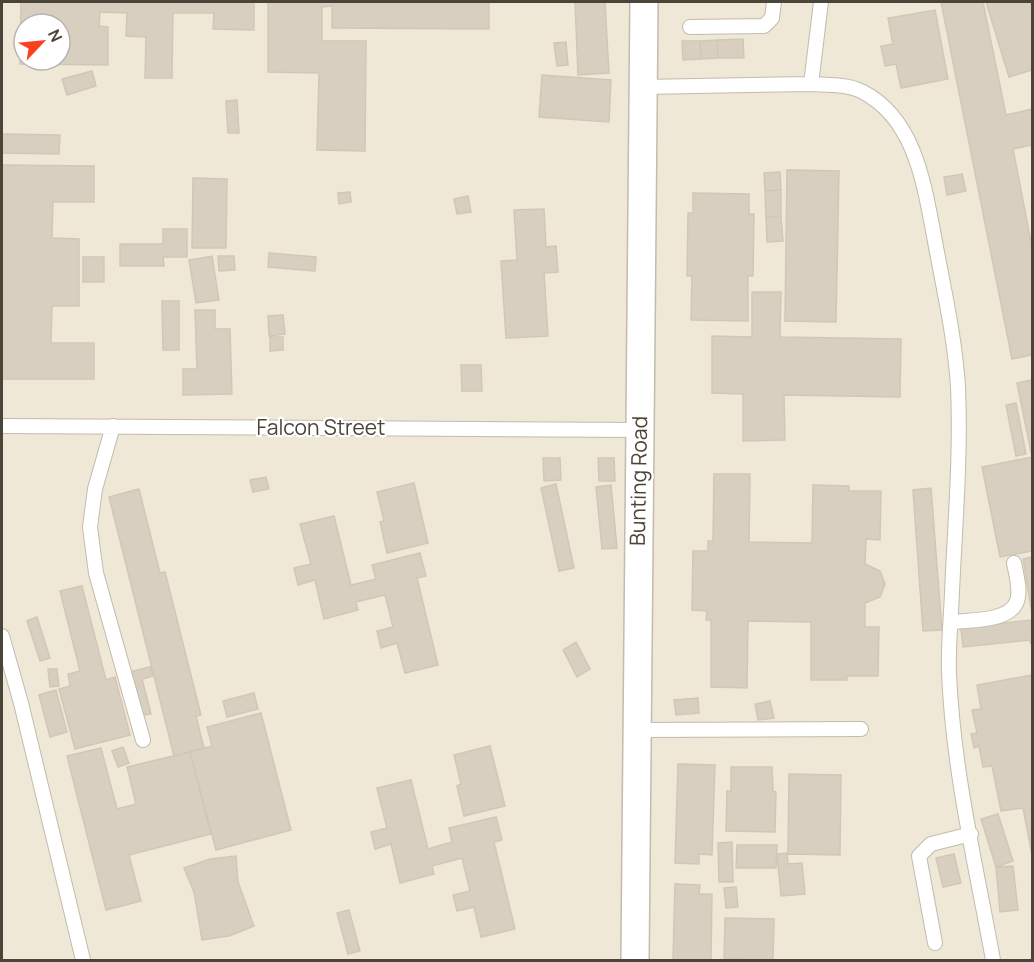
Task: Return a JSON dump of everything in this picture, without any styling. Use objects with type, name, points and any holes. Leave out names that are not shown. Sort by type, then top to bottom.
[{"type":"street","name":"Bunting Road","points":[[635,960],[644,2]]},
{"type":"lane","points":[[690,27],[764,26],[772,18],[774,2]]},
{"type":"lane","points":[[812,84],[821,2]]},
{"type":"lane","points":[[642,87],[812,84],[846,86],[863,92],[880,105],[896,121],[912,147],[926,193],[949,314],[958,386],[957,481],[949,670],[952,728],[993,960]]},
{"type":"lane","name":"Falcon Street","points":[[2,426],[640,430]]},
{"type":"lane","points":[[113,426],[95,489],[90,527],[96,573],[143,740]]},
{"type":"lane","points":[[951,622],[995,616],[1013,608],[1018,600],[1014,563]]},
{"type":"lane","points":[[2,636],[21,703],[83,960]]},
{"type":"lane","points":[[637,730],[861,729]]},
{"type":"lane","points":[[935,943],[919,856],[931,844],[971,834]]},
{"type":"shaded area","points":[[2,2],[1032,2],[1032,960],[2,960]]},
{"type":"building","points":[[21,2],[254,2],[254,30],[213,29],[214,13],[173,13],[172,78],[145,78],[146,37],[126,36],[127,13],[100,12],[99,26],[108,27],[108,65],[72,65],[72,12],[21,12]]},
{"type":"building","points":[[268,2],[489,2],[489,29],[332,28],[332,6],[322,7],[322,41],[366,41],[365,151],[317,150],[319,73],[268,72]]},
{"type":"building","points":[[575,2],[605,2],[609,73],[578,75]]},
{"type":"building","points":[[941,2],[983,2],[1006,115],[1032,109],[1032,145],[1013,149],[1032,247],[1032,355],[1012,359]]},
{"type":"building","points":[[986,2],[1032,2],[1032,70],[1009,77]]},
{"type":"building","points":[[935,10],[948,79],[901,88],[896,64],[885,66],[881,46],[893,44],[888,18]]},
{"type":"building","points":[[743,39],[744,58],[718,58],[717,40]]},
{"type":"building","points":[[717,40],[718,58],[701,59],[700,41]]},
{"type":"building","points":[[682,41],[700,41],[701,59],[683,60]]},
{"type":"building","points":[[566,42],[568,65],[557,66],[554,43]]},
{"type":"building","points":[[92,71],[96,86],[67,95],[62,79]]},
{"type":"building","points":[[542,75],[611,80],[609,122],[539,117]]},
{"type":"building","points":[[237,100],[239,133],[228,133],[226,101]]},
{"type":"building","points":[[2,134],[60,135],[59,154],[2,153]]},
{"type":"building","points":[[2,165],[94,166],[94,202],[53,202],[52,238],[79,239],[79,306],[52,306],[51,343],[94,343],[94,379],[2,379]]},
{"type":"building","points":[[787,170],[839,171],[836,322],[785,321]]},
{"type":"building","points":[[780,172],[781,190],[765,191],[764,173]]},
{"type":"building","points":[[962,174],[966,191],[947,195],[944,177]]},
{"type":"building","points":[[193,178],[227,179],[226,248],[192,248]]},
{"type":"building","points":[[781,190],[781,216],[766,217],[765,191]]},
{"type":"building","points":[[350,192],[351,202],[339,204],[338,193]]},
{"type":"building","points":[[693,193],[749,194],[749,214],[754,214],[753,276],[748,276],[748,321],[691,320],[692,276],[687,276],[688,213],[693,213]]},
{"type":"building","points":[[468,196],[471,212],[457,214],[454,199]]},
{"type":"building","points":[[544,209],[546,247],[556,246],[558,272],[544,273],[548,336],[506,338],[501,261],[517,260],[514,210]]},
{"type":"building","points":[[781,216],[783,241],[767,242],[766,217]]},
{"type":"building","points":[[163,229],[187,229],[187,257],[163,257],[164,266],[120,266],[120,244],[163,244]]},
{"type":"building","points":[[269,253],[316,257],[315,271],[268,267]]},
{"type":"building","points":[[212,256],[219,300],[196,303],[189,260]]},
{"type":"building","points":[[218,256],[234,256],[235,270],[219,271]]},
{"type":"building","points":[[83,257],[104,257],[104,282],[83,282]]},
{"type":"building","points":[[752,292],[781,292],[780,337],[901,339],[900,397],[784,395],[785,440],[743,441],[743,394],[712,393],[712,336],[752,337]]},
{"type":"building","points":[[162,301],[179,301],[179,350],[163,350]]},
{"type":"building","points":[[195,310],[215,310],[215,329],[230,329],[232,394],[183,395],[183,369],[197,369]]},
{"type":"building","points":[[283,315],[285,334],[269,336],[268,316]]},
{"type":"building","points":[[270,337],[283,337],[283,350],[270,351]]},
{"type":"building","points":[[461,365],[481,365],[482,391],[462,391]]},
{"type":"building","points":[[1032,380],[1032,457],[1017,383]]},
{"type":"building","points":[[1016,403],[1026,454],[1016,456],[1006,405]]},
{"type":"building","points":[[1032,457],[1032,551],[1000,557],[982,467]]},
{"type":"building","points":[[543,458],[560,458],[561,480],[544,481]]},
{"type":"building","points":[[598,458],[614,458],[615,481],[599,481]]},
{"type":"building","points":[[714,474],[750,474],[749,542],[812,543],[813,485],[849,486],[849,491],[881,491],[880,540],[866,539],[865,564],[880,571],[885,584],[880,597],[865,603],[865,627],[879,627],[878,676],[847,676],[847,680],[811,680],[811,622],[748,621],[747,688],[711,687],[711,620],[706,620],[707,611],[692,610],[693,551],[708,551],[708,541],[713,541]]},
{"type":"building","points":[[266,477],[269,489],[253,492],[250,480]]},
{"type":"building","points":[[414,483],[428,543],[387,553],[380,522],[384,521],[377,492]]},
{"type":"building","points":[[556,484],[574,568],[559,571],[541,488]]},
{"type":"building","points":[[611,485],[617,548],[602,549],[596,487]]},
{"type":"building","points":[[931,488],[942,630],[923,631],[913,490]]},
{"type":"building","points":[[139,489],[160,573],[165,572],[201,715],[196,716],[204,748],[174,756],[109,497]]},
{"type":"building","points":[[334,516],[351,585],[376,579],[372,565],[420,553],[426,576],[417,578],[438,665],[405,673],[397,643],[381,648],[377,631],[393,627],[385,595],[356,602],[358,610],[324,619],[315,580],[298,585],[294,568],[311,564],[300,524]]},
{"type":"building","points":[[1032,557],[1032,614],[1023,559]]},
{"type":"building","points":[[82,586],[106,680],[115,677],[130,735],[75,749],[59,689],[70,686],[68,674],[80,671],[60,591]]},
{"type":"building","points":[[37,617],[50,658],[40,661],[27,621]]},
{"type":"building","points":[[1031,620],[1032,643],[1030,640],[963,647],[961,628]]},
{"type":"building","points":[[576,642],[590,669],[577,677],[563,650]]},
{"type":"building","points":[[150,667],[153,676],[142,679],[151,714],[140,716],[129,672]]},
{"type":"building","points":[[48,669],[57,669],[59,686],[50,687]]},
{"type":"building","points":[[1032,675],[1032,855],[1023,808],[1001,811],[992,766],[983,767],[979,746],[974,748],[971,734],[977,733],[972,710],[981,709],[977,685]]},
{"type":"building","points":[[56,690],[67,732],[50,737],[39,695]]},
{"type":"building","points":[[254,693],[258,709],[227,717],[223,701]]},
{"type":"building","points":[[698,698],[699,713],[676,715],[674,700]]},
{"type":"building","points":[[770,701],[774,718],[758,720],[755,704]]},
{"type":"building","points":[[261,713],[291,830],[216,850],[190,752],[212,746],[207,727]]},
{"type":"building","points":[[490,746],[505,806],[464,816],[457,786],[461,784],[454,755]]},
{"type":"building","points":[[123,747],[129,763],[118,767],[112,751]]},
{"type":"building","points":[[101,748],[117,809],[136,804],[127,767],[190,752],[211,834],[129,855],[141,901],[106,910],[67,756]]},
{"type":"building","points":[[678,764],[715,765],[712,855],[699,854],[699,864],[675,863]]},
{"type":"building","points":[[731,767],[772,767],[773,791],[776,792],[775,832],[726,831],[727,791],[731,791]]},
{"type":"building","points":[[789,774],[841,775],[840,855],[788,854]]},
{"type":"building","points":[[411,780],[428,849],[452,842],[449,828],[496,817],[502,840],[494,842],[515,929],[481,937],[474,907],[457,911],[453,895],[470,891],[462,858],[432,866],[434,874],[400,883],[391,844],[375,849],[371,832],[387,828],[377,788]]},
{"type":"building","points":[[998,814],[1013,861],[996,867],[981,819]]},
{"type":"building","points":[[732,842],[733,882],[719,882],[718,843]]},
{"type":"building","points":[[737,845],[777,845],[776,868],[736,868]]},
{"type":"building","points":[[787,853],[788,864],[802,863],[805,894],[781,896],[777,854]]},
{"type":"building","points":[[954,854],[961,883],[943,887],[936,858]]},
{"type":"building","points":[[236,856],[238,882],[254,926],[229,936],[202,940],[194,892],[184,868],[210,859]]},
{"type":"building","points":[[1013,866],[1018,910],[1000,912],[996,867]]},
{"type":"building","points":[[675,884],[700,885],[699,894],[712,894],[711,960],[673,960]]},
{"type":"building","points":[[736,887],[738,907],[726,908],[724,888]]},
{"type":"building","points":[[349,910],[360,951],[348,954],[337,913]]},
{"type":"building","points":[[725,918],[774,919],[773,960],[724,959]]}]
